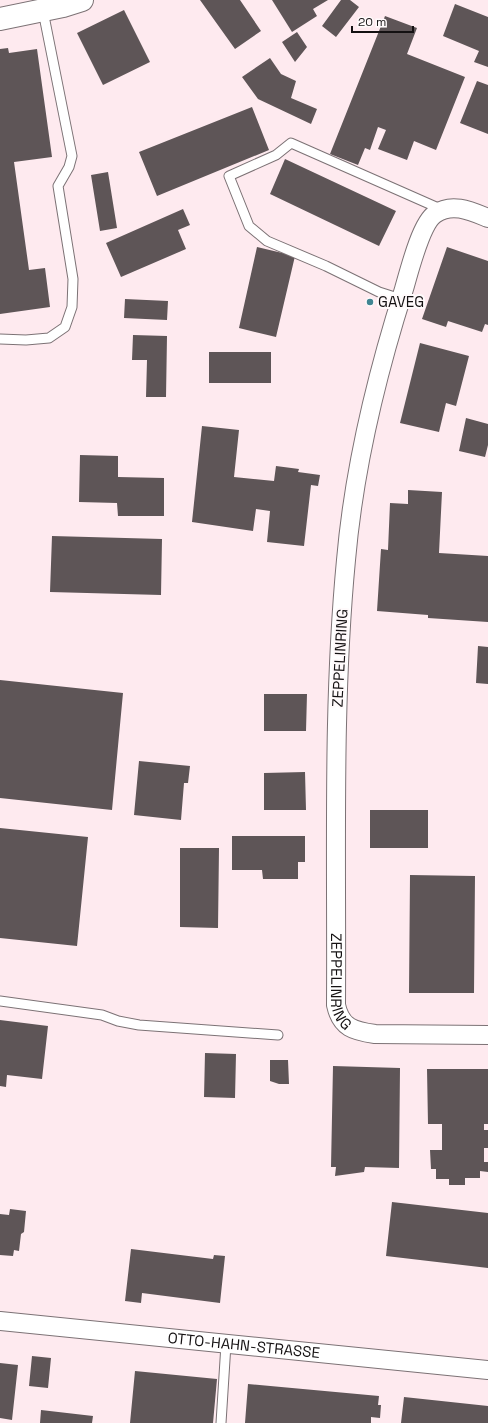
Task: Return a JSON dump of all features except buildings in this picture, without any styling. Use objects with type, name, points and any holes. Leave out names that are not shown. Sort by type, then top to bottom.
[{"type":"street","points":[[0,19],[43,11],[82,0]]},
{"type":"street","points":[[443,210],[456,208],[471,211],[488,218]]},
{"type":"street","name":"ZEPPELINRING","points":[[443,210],[433,215],[422,232],[401,299],[374,396],[354,498],[346,558],[341,624],[337,734],[336,1005],[338,1014],[346,1026],[362,1032],[375,1034],[488,1035]]},
{"type":"street","name":"OTTO-HAHN-STRASSE","points":[[0,1321],[488,1370]]},
{"type":"lane","points":[[0,339],[26,340],[49,338],[65,326],[72,307],[72,279],[58,186],[69,167],[72,156],[43,11]]},
{"type":"lane","points":[[401,299],[379,292],[326,266],[267,241],[249,226],[229,176],[276,155],[291,143],[443,210]]},
{"type":"lane","points":[[0,1002],[102,1015],[118,1021],[139,1025],[278,1035]]},
{"type":"lane","points":[[221,1423],[226,1344]]},
{"type":"shaded area","points":[[0,0],[488,0],[488,1423],[0,1423]]},
{"type":"place","name":"GAVEG","points":[[370,302]]}]
